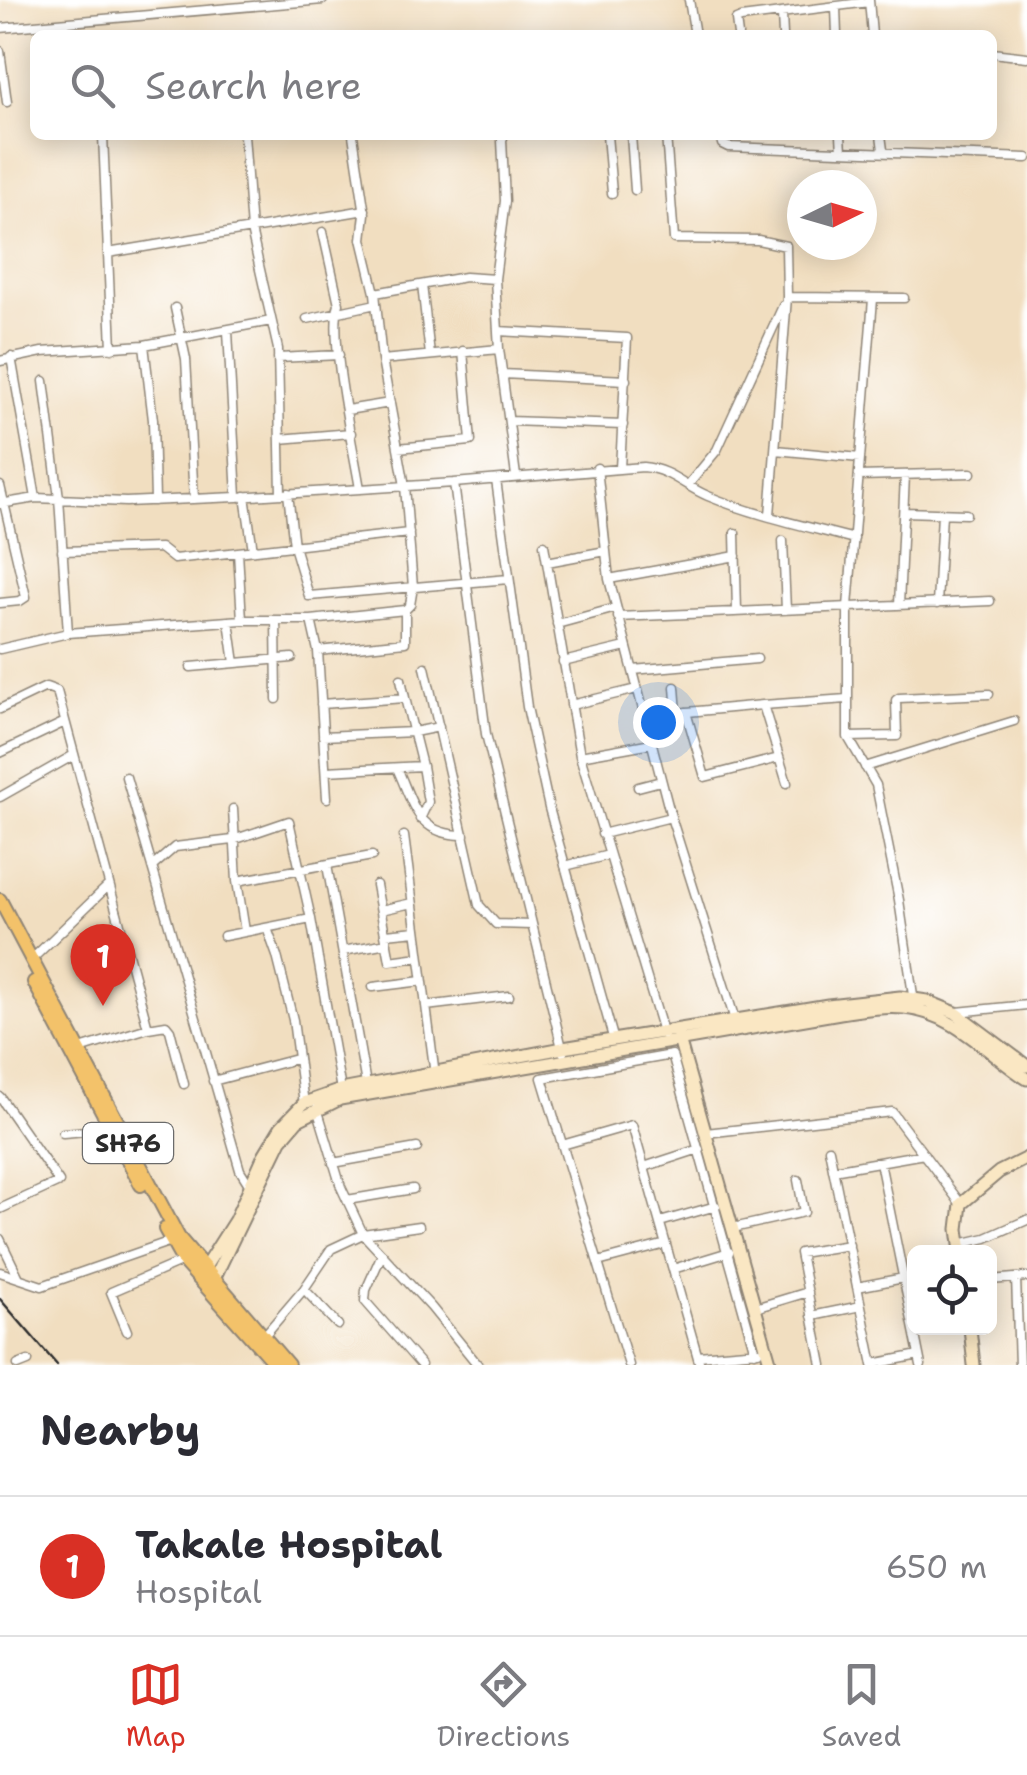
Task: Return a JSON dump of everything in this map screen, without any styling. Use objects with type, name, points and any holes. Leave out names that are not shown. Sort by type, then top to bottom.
[{"type":"main road","name":"SH76","points":[[0,900],[165,1214],[201,1273]]},
{"type":"main road","name":"SH76","points":[[0,918],[171,1241],[184,1260],[288,1365]]},
{"type":"main road","points":[[201,1273],[223,1241],[272,1139],[310,1108],[341,1090],[538,1064],[614,1041],[672,1036],[864,1000],[956,1012],[1027,1066]]},
{"type":"main road","points":[[212,1285],[282,1140],[310,1108],[357,1095],[435,1077],[672,1036],[913,1004],[946,1020],[1027,1078]]},
{"type":"main road","points":[[672,1036],[706,1133],[766,1358]]},
{"type":"main road","points":[[960,1245],[962,1204],[999,1172],[1027,1158]]},
{"type":"main road","name":"SH76","points":[[212,1285],[276,1365]]},
{"type":"main road","points":[[971,1335],[974,1365]]},
{"type":"street","points":[[0,28],[322,0]]},
{"type":"street","points":[[689,0],[694,30]]},
{"type":"street","points":[[737,30],[736,20],[869,1],[872,30]]},
{"type":"street","points":[[836,7],[837,30]]},
{"type":"street","points":[[782,15],[783,30]]},
{"type":"street","points":[[0,51],[7,102]]},
{"type":"street","points":[[997,54],[1027,57]]},
{"type":"street","points":[[104,140],[112,348]]},
{"type":"street","points":[[244,140],[251,230],[278,358],[285,494],[294,546],[310,596],[510,579]]},
{"type":"street","points":[[0,649],[68,633],[242,620],[311,620],[405,610],[410,606],[413,588],[405,486],[382,360],[375,293],[362,239],[365,210],[354,140]]},
{"type":"street","points":[[502,140],[504,201],[495,278],[499,350],[516,476]]},
{"type":"street","points":[[607,140],[612,193]]},
{"type":"street","points":[[632,140],[635,190]]},
{"type":"street","points":[[666,140],[674,239],[758,240],[786,246],[787,298],[770,515]]},
{"type":"street","points":[[722,140],[722,144],[748,147],[1027,158]]},
{"type":"street","points":[[747,140],[748,147]]},
{"type":"street","points":[[842,140],[842,151]]},
{"type":"street","points":[[881,140],[882,150]]},
{"type":"street","points":[[108,253],[365,210]]},
{"type":"street","points":[[324,232],[339,304],[335,314],[339,355],[360,489]]},
{"type":"street","points":[[375,293],[465,277],[495,278]]},
{"type":"street","points":[[422,285],[430,355]]},
{"type":"street","points":[[787,298],[904,298]]},
{"type":"street","points":[[688,485],[717,450],[787,298]]},
{"type":"street","points":[[873,299],[848,607],[848,737],[876,785],[881,805],[913,1004]]},
{"type":"street","points":[[307,319],[376,304]]},
{"type":"street","points":[[176,308],[186,358],[194,499]]},
{"type":"street","points":[[0,361],[144,346],[271,321]]},
{"type":"street","points":[[228,331],[241,496],[252,550]]},
{"type":"street","points":[[498,331],[622,336],[628,342],[620,468]]},
{"type":"street","points":[[144,346],[153,420],[156,500]]},
{"type":"street","points":[[382,360],[499,350]]},
{"type":"street","points":[[398,448],[471,441],[463,351]]},
{"type":"street","points":[[278,358],[339,355]]},
{"type":"street","points":[[11,358],[36,498]]},
{"type":"street","points":[[502,374],[626,380]]},
{"type":"street","points":[[44,381],[59,498],[68,633]]},
{"type":"street","points":[[348,410],[390,403]]},
{"type":"street","points":[[508,420],[623,425]]},
{"type":"street","points":[[280,439],[351,432]]},
{"type":"street","points":[[776,450],[860,458]]},
{"type":"street","points":[[2,504],[36,498],[194,499],[496,480],[598,468],[659,468],[706,495],[854,539]]},
{"type":"street","points":[[598,468],[608,578],[671,817],[736,1021]]},
{"type":"street","points":[[858,476],[970,473]]},
{"type":"street","points":[[899,605],[905,475]]},
{"type":"street","points":[[496,480],[526,707],[614,1041]]},
{"type":"street","points":[[454,483],[486,734],[564,1054]]},
{"type":"street","points":[[0,486],[26,598],[0,603]]},
{"type":"street","points":[[904,512],[966,514]]},
{"type":"street","points":[[937,604],[942,514]]},
{"type":"street","points":[[735,532],[737,612]]},
{"type":"street","points":[[62,551],[160,548],[174,559],[409,533]]},
{"type":"street","points":[[783,540],[786,610]]},
{"type":"street","points":[[544,545],[580,756],[608,855],[672,1036]]},
{"type":"street","points":[[547,562],[606,551]]},
{"type":"street","points":[[238,552],[242,620]]},
{"type":"street","points":[[608,578],[736,556]]},
{"type":"street","points":[[368,591],[369,614]]},
{"type":"street","points":[[558,624],[617,612],[737,612],[990,601]]},
{"type":"street","points":[[318,650],[405,642],[405,610]]},
{"type":"street","points":[[276,620],[278,700]]},
{"type":"street","points":[[311,620],[318,650],[327,798]]},
{"type":"street","points":[[229,621],[235,663]]},
{"type":"street","points":[[564,662],[626,648]]},
{"type":"street","points":[[192,667],[292,658]]},
{"type":"street","points":[[632,670],[757,659]]},
{"type":"street","points":[[426,667],[480,904],[496,924],[531,925]]},
{"type":"street","points":[[401,679],[428,802],[420,818]]},
{"type":"street","points":[[0,709],[51,687],[57,690],[148,1028]]},
{"type":"street","points":[[675,687],[705,777],[779,758]]},
{"type":"street","points":[[570,705],[637,689]]},
{"type":"street","points":[[848,737],[897,736],[897,699],[989,694]]},
{"type":"street","points":[[321,704],[405,698]]},
{"type":"street","points":[[644,716],[847,699]]},
{"type":"street","points":[[764,705],[786,783]]},
{"type":"street","points":[[865,767],[1014,720]]},
{"type":"street","points":[[0,753],[65,722]]},
{"type":"street","points":[[323,736],[414,732],[439,727]]},
{"type":"street","points":[[580,756],[652,743]]},
{"type":"street","points":[[0,796],[74,756]]},
{"type":"street","points":[[326,771],[422,766]]},
{"type":"street","points":[[397,768],[423,824],[442,835],[464,835]]},
{"type":"street","points":[[126,777],[213,1081],[240,1170],[250,1186]]},
{"type":"street","points":[[638,787],[662,781]]},
{"type":"street","points":[[233,808],[233,840],[245,931]]},
{"type":"street","points":[[602,834],[671,817]]},
{"type":"street","points":[[152,867],[175,847],[233,840],[289,821],[311,919],[341,1090]]},
{"type":"street","points":[[404,836],[435,1077]]},
{"type":"street","points":[[565,866],[608,855]]},
{"type":"street","points":[[237,881],[372,856]]},
{"type":"street","points":[[327,865],[366,1084]]},
{"type":"street","points":[[376,884],[390,961],[419,957]]},
{"type":"street","points":[[31,960],[109,886]]},
{"type":"street","points":[[381,910],[412,903]]},
{"type":"street","points":[[224,936],[311,919]]},
{"type":"street","points":[[267,928],[278,956],[293,1020],[296,1059],[310,1108],[347,1200],[364,1234],[478,1365]]},
{"type":"street","points":[[343,951],[416,931]]},
{"type":"street","points":[[373,987],[422,981]]},
{"type":"street","points":[[426,1006],[509,996]]},
{"type":"street","points":[[956,1012],[1027,1004]]},
{"type":"street","points":[[80,1049],[160,1025],[170,1030],[184,1084]]},
{"type":"street","points":[[542,1078],[672,1055],[729,1252],[766,1358]]},
{"type":"street","points":[[213,1081],[296,1059]]},
{"type":"street","points":[[538,1064],[628,1365]]},
{"type":"street","points":[[0,1097],[59,1182],[0,1209]]},
{"type":"street","points":[[706,1133],[892,1112],[962,1204]]},
{"type":"street","points":[[562,1145],[632,1124],[699,1361],[766,1358]]},
{"type":"street","points":[[63,1132],[109,1129]]},
{"type":"street","points":[[332,1163],[417,1148]]},
{"type":"street","points":[[829,1148],[873,1364],[920,1360],[880,1162]]},
{"type":"street","points":[[644,1167],[699,1149]]},
{"type":"street","points":[[833,1170],[924,1154]]},
{"type":"street","points":[[733,1228],[804,1212],[798,1180]]},
{"type":"street","points":[[347,1200],[414,1189]]},
{"type":"street","points":[[660,1222],[716,1206]]},
{"type":"street","points":[[968,1245],[1027,1220]]},
{"type":"street","points":[[263,1338],[331,1249],[364,1234],[418,1226]]},
{"type":"street","points":[[0,1239],[19,1278]]},
{"type":"street","points":[[0,1272],[42,1286],[171,1241]]},
{"type":"street","points":[[598,1262],[666,1244]]},
{"type":"street","points":[[822,1365],[800,1254],[848,1245]]},
{"type":"street","points":[[673,1269],[729,1252]]},
{"type":"street","points":[[382,1254],[365,1301],[421,1365]]},
{"type":"street","points":[[126,1331],[111,1292],[184,1260]]},
{"type":"street","points":[[857,1287],[907,1277]]},
{"type":"street","points":[[997,1279],[1027,1277]]},
{"type":"street","points":[[1016,1278],[1019,1365]]},
{"type":"street","points":[[304,1288],[338,1325]]},
{"type":"street","points":[[755,1308],[808,1292]]},
{"type":"street","points":[[812,1316],[861,1306]]},
{"type":"street","points":[[404,1365],[413,1356]]},
{"type":"street","points":[[753,1365],[766,1358]]},
{"type":"street","points":[[18,1365],[28,1361]]},
{"type":"railway","points":[[0,1299],[57,1365]]},
{"type":"place","name":"Takale Hospital","points":[[103,1006]]}]
